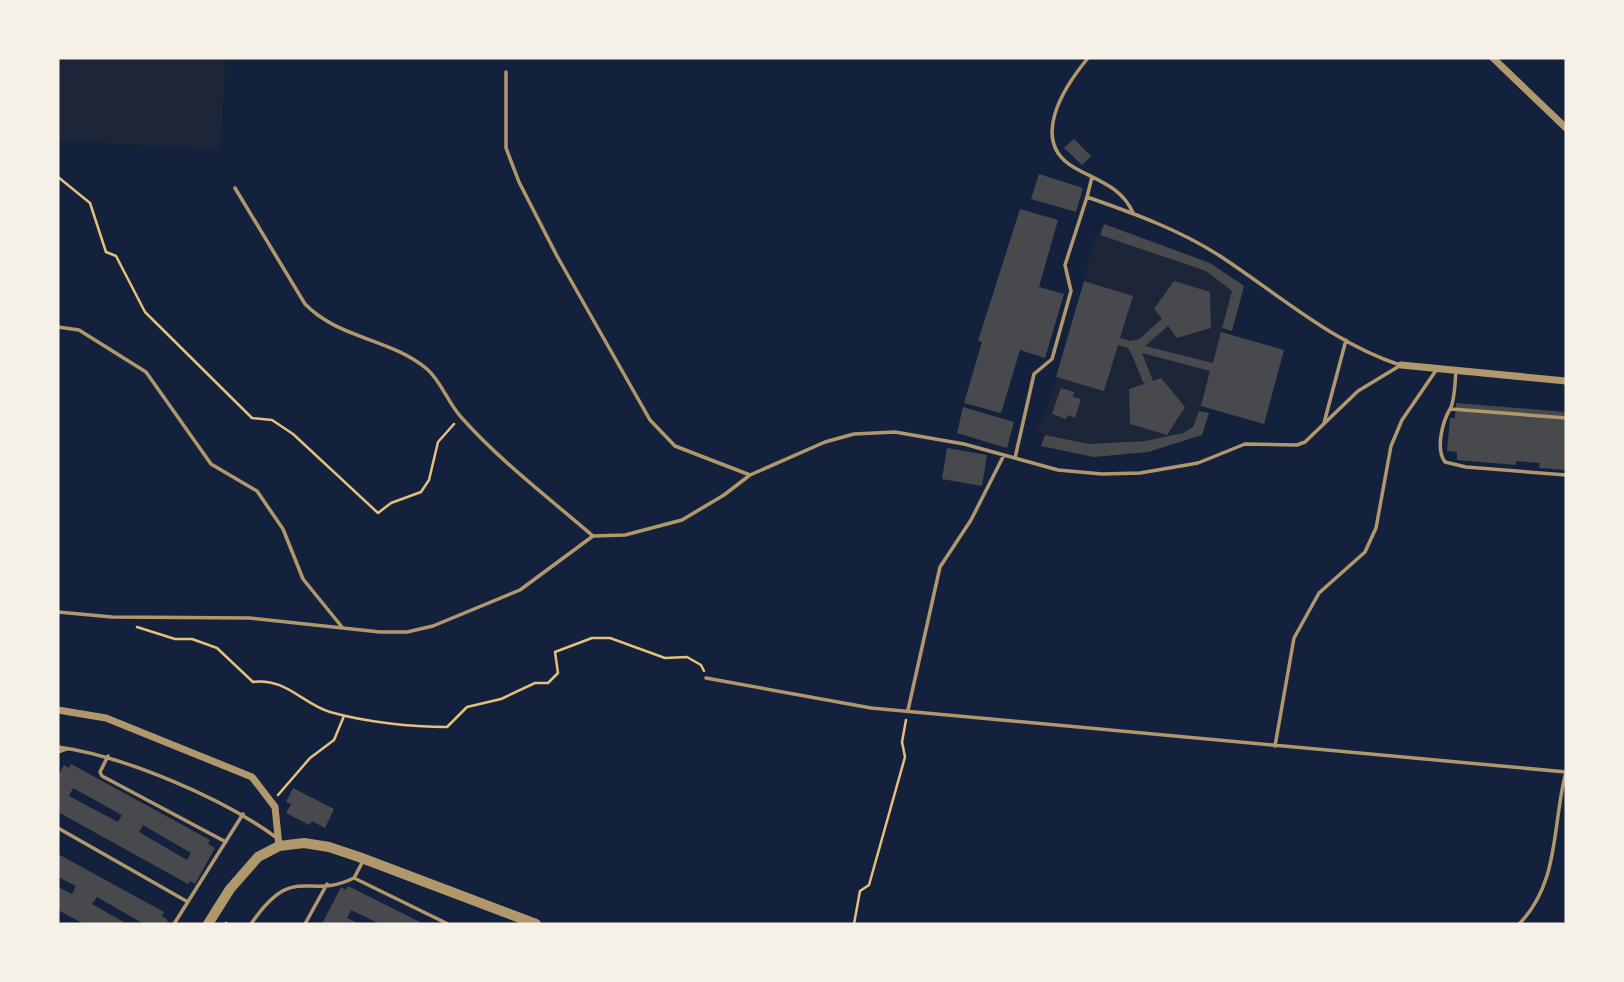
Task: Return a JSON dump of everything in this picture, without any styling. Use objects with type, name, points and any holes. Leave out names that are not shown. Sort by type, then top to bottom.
[{"type":"street","points":[[1493,58],[1566,128]]},
{"type":"street","points":[[1401,365],[1566,381]]},
{"type":"street","points":[[58,710],[106,718],[243,772],[258,783],[272,803],[278,842]]},
{"type":"street","points":[[208,924],[248,866],[278,842],[317,844],[362,858],[536,924]]},
{"type":"lane","points":[[1088,58],[1065,92],[1054,115],[1051,131],[1056,153],[1127,198],[1133,213]]},
{"type":"lane","points":[[506,72],[506,148],[519,182],[557,256],[650,420],[675,446],[750,475]]},
{"type":"lane","points":[[1015,458],[1034,374],[1052,359],[1071,291],[1065,265],[1092,177]]},
{"type":"lane","points":[[235,188],[305,304],[320,319],[344,331],[403,351],[429,371],[460,416],[487,444],[593,536]]},
{"type":"lane","points":[[1087,197],[1133,213],[1218,255],[1346,341],[1377,358],[1401,365]]},
{"type":"lane","points":[[58,327],[79,330],[146,372],[211,464],[257,491],[283,528],[303,579],[342,627]]},
{"type":"lane","points":[[1324,425],[1346,341]]},
{"type":"lane","points":[[58,612],[113,617],[250,618],[408,632],[433,626],[520,590],[593,536],[625,535],[682,520],[750,475],[825,442],[854,434],[895,432],[1004,455],[1058,470],[1140,473],[1198,463],[1245,444],[1297,445],[1324,425],[1357,391],[1401,365]]},
{"type":"lane","points":[[1275,746],[1294,638],[1319,593],[1365,552],[1376,528],[1391,446],[1402,421],[1437,369]]},
{"type":"lane","points":[[1456,371],[1451,409],[1444,416],[1441,453],[1445,462],[1466,467],[1566,475]]},
{"type":"lane","points":[[1451,409],[1566,418]]},
{"type":"lane","points":[[908,710],[940,567],[971,520],[1004,455]]},
{"type":"lane","points":[[706,678],[830,702],[1275,746],[1566,771],[1553,859],[1544,887],[1519,924]]},
{"type":"lane","points":[[58,750],[68,749],[108,756],[243,814],[278,842]]},
{"type":"lane","points":[[108,756],[100,772],[102,776],[226,842]]},
{"type":"lane","points":[[174,924],[243,814]]},
{"type":"lane","points":[[58,828],[188,902]]},
{"type":"lane","points":[[251,924],[275,895],[285,889],[297,884],[342,884],[354,877],[362,858]]},
{"type":"lane","points":[[354,877],[448,924]]},
{"type":"lane","points":[[305,924],[327,884]]},
{"type":"path","points":[[58,177],[90,203],[106,252],[116,256],[145,312],[252,418],[272,421],[293,434],[378,513],[391,503],[421,492],[429,480],[438,442],[460,416]]},
{"type":"path","points":[[113,617],[140,629],[175,639],[192,639],[217,649],[253,682],[265,680],[302,694],[312,706],[344,716],[406,726],[447,727],[467,707],[501,699],[535,683],[548,683],[558,673],[555,652],[592,639],[610,638],[665,658],[687,657],[701,665],[706,678]]},
{"type":"path","points":[[854,924],[860,891],[869,885],[905,757],[902,742],[908,710]]},
{"type":"path","points":[[272,803],[310,758],[334,740],[344,716]]},
{"type":"shaded area","points":[[58,58],[226,58],[220,150],[58,140]]},
{"type":"shaded area","points":[[1095,234],[1206,271],[1232,291],[1203,402],[1193,426],[1186,431],[1160,439],[1088,444],[1035,431],[1043,420],[1056,377],[1104,390],[1133,296],[1084,281]]},
{"type":"building","points":[[1074,139],[1091,156],[1082,165],[1064,148]]},
{"type":"building","points":[[1039,174],[1083,188],[1076,212],[1031,199]]},
{"type":"building","points":[[1020,209],[1058,220],[1039,287],[1064,294],[1045,358],[1020,350],[1001,413],[964,403],[982,342],[978,341]]},
{"type":"building","points":[[1104,224],[1210,263],[1244,286],[1232,331],[1222,328],[1232,291],[1206,271],[1100,235]]},
{"type":"building","points":[[1084,281],[1133,296],[1120,338],[1130,341],[1139,339],[1162,319],[1154,309],[1174,281],[1210,292],[1211,328],[1177,338],[1168,326],[1145,346],[1213,363],[1221,332],[1284,350],[1264,424],[1201,406],[1210,371],[1142,353],[1153,381],[1161,378],[1185,407],[1167,435],[1130,424],[1129,389],[1144,384],[1128,348],[1118,345],[1104,391],[1056,377]]},
{"type":"building","points":[[1061,388],[1074,392],[1073,397],[1081,399],[1075,418],[1068,415],[1066,419],[1052,414]]},
{"type":"building","points":[[1456,403],[1566,412],[1566,470],[1539,468],[1540,463],[1516,461],[1516,465],[1457,460],[1457,452],[1447,451],[1450,418],[1455,418]]},
{"type":"building","points":[[963,407],[1014,422],[1007,448],[957,433]]},
{"type":"building","points":[[1199,411],[1209,413],[1202,435],[1148,452],[1094,457],[1041,446],[1045,435],[1089,444],[1145,441],[1183,433],[1193,427]]},
{"type":"building","points":[[947,448],[987,455],[982,486],[942,479]]},
{"type":"building","points":[[71,764],[210,840],[208,844],[215,848],[195,884],[190,881],[188,884],[58,812],[58,776],[64,765],[69,768]],"holes":[[[73,788],[122,815],[118,822],[69,796]],[[143,825],[191,853],[187,860],[139,832]]]},
{"type":"building","points":[[293,788],[334,809],[325,828],[312,821],[309,825],[286,813],[291,804],[286,802]]},
{"type":"building","points":[[58,854],[164,912],[162,916],[168,920],[166,924],[144,924],[97,897],[92,904],[127,924],[84,924],[58,910],[58,887],[72,894],[76,886],[58,877]]},
{"type":"building","points":[[348,886],[424,924],[380,924],[351,910],[347,918],[360,924],[322,924],[341,887],[346,890]]}]
